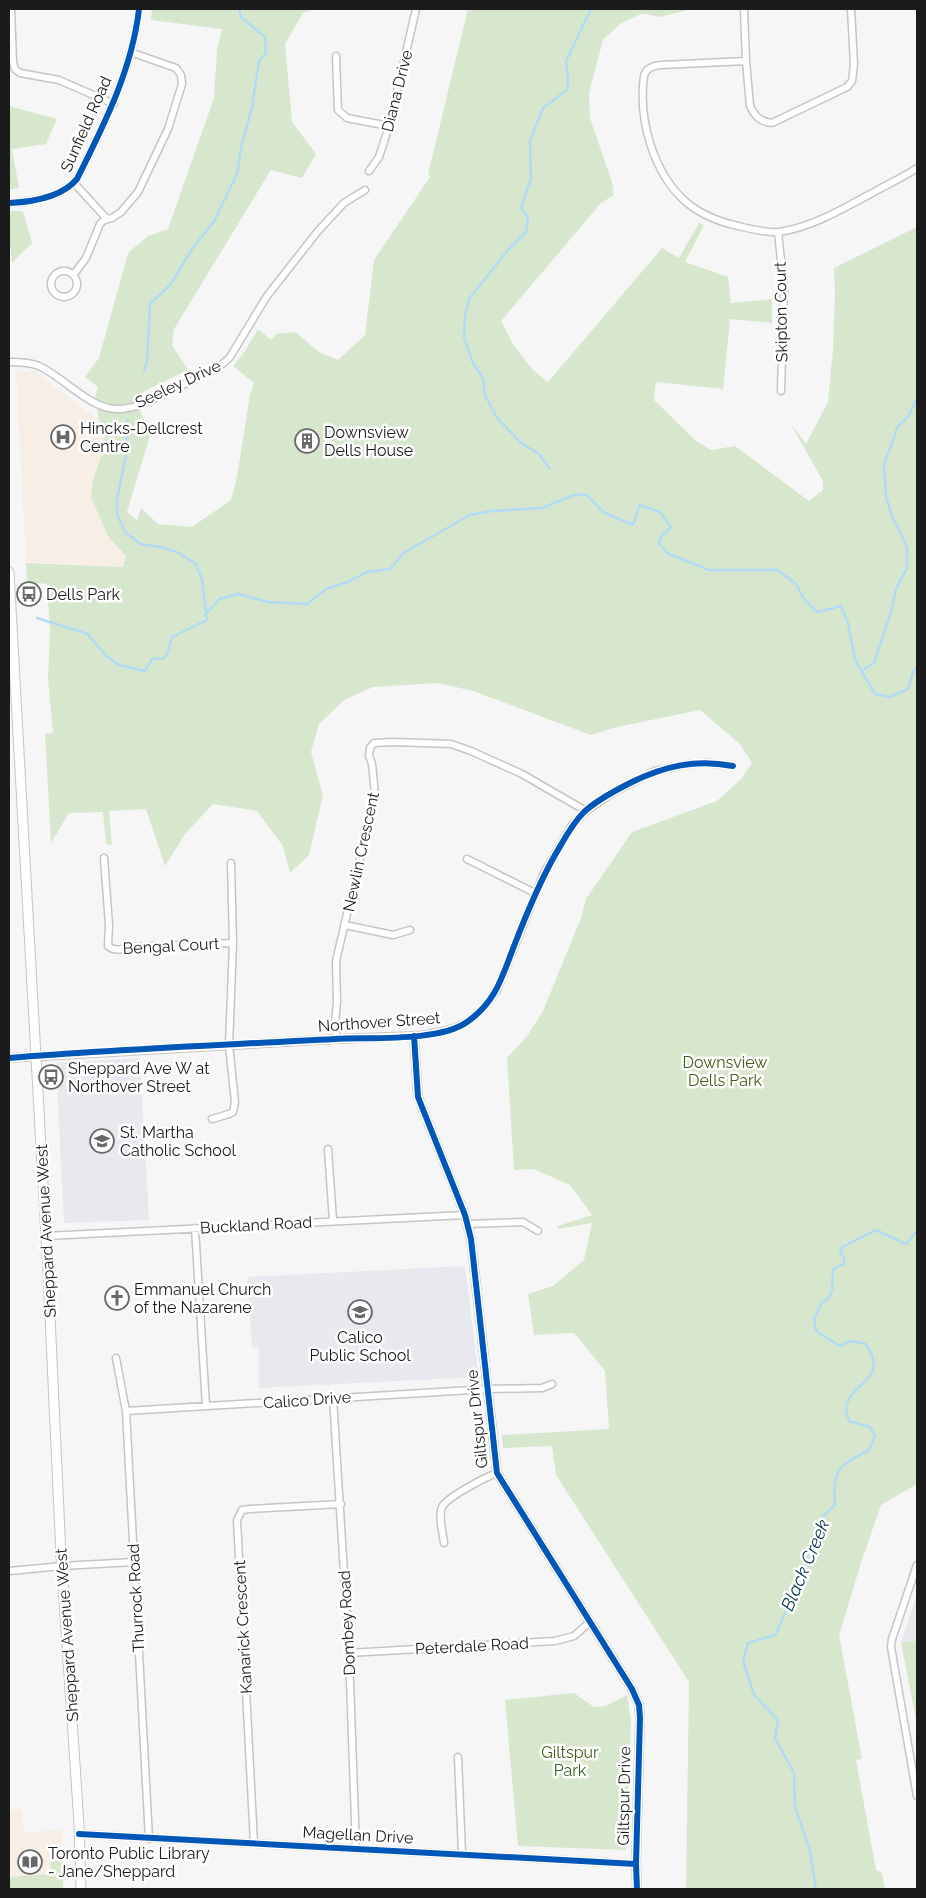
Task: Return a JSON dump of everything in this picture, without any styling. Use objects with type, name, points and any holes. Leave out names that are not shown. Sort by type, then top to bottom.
[{"type":"main road","name":"Sheppard Avenue West","points":[[9,572],[81,1889]]},
{"type":"street","points":[[11,9],[13,62],[15,69],[23,74],[48,76],[65,82],[114,104]]},
{"type":"street","name":"Sunfield Road","points":[[9,203],[47,197],[74,183],[114,104],[130,52],[139,9]]},
{"type":"street","name":"Diana Drive","points":[[369,171],[379,157],[390,126],[416,9]]},
{"type":"street","points":[[744,9],[749,98],[753,112],[766,123],[775,123],[847,87],[852,81],[854,60],[851,9]]},
{"type":"street","points":[[74,274],[86,258],[100,224],[121,212],[138,192],[168,129],[182,84],[182,75],[176,68],[130,52]]},
{"type":"street","points":[[336,56],[338,110],[347,118],[390,126]]},
{"type":"street","points":[[746,61],[661,65],[651,67],[645,72],[643,83],[645,120],[658,164],[686,202],[697,210],[723,222],[749,229],[778,232],[816,222],[917,168]]},
{"type":"street","points":[[74,183],[108,219]]},
{"type":"street","name":"Seeley Drive","points":[[9,362],[25,362],[40,367],[102,405],[120,409],[144,404],[212,370],[230,356],[267,296],[318,231],[340,207],[352,197],[365,190]]},
{"type":"street","name":"Skipton Court","points":[[778,232],[784,290],[781,392]]},
{"type":"street","points":[[59,271],[74,274],[77,280],[77,287],[71,295],[61,296],[52,290],[52,279],[59,271]]},
{"type":"street","name":"Newlin Crescent","points":[[337,1039],[335,1023],[337,1002],[336,961],[375,794],[372,764],[369,756],[370,748],[374,744],[393,742],[451,744],[522,774],[586,811]]},
{"type":"street","name":"Northover Street","points":[[9,1058],[36,1055],[414,1036],[454,1029],[466,1023],[486,1006],[498,990],[544,873],[572,825],[586,811],[620,788],[655,771],[694,763],[732,766]]},
{"type":"street","name":"Bengal Court","points":[[104,858],[109,925],[108,946],[112,949],[116,950],[134,946],[233,943]]},
{"type":"street","points":[[467,859],[536,892]]},
{"type":"street","points":[[212,1119],[233,1112],[235,1102],[229,1045],[233,943],[231,862]]},
{"type":"street","points":[[345,925],[392,935],[410,930]]},
{"type":"street","name":"Giltspur Drive","points":[[414,1036],[418,1097],[468,1224],[497,1473],[632,1689],[639,1705],[637,1889]]},
{"type":"street","points":[[328,1149],[333,1221]]},
{"type":"street","name":"Buckland Road","points":[[46,1236],[465,1215]]},
{"type":"street","points":[[468,1224],[523,1222],[538,1231]]},
{"type":"street","points":[[195,1228],[206,1406]]},
{"type":"street","name":"Thurrock Road","points":[[116,1358],[126,1411],[149,1839]]},
{"type":"street","name":"Calico Drive","points":[[126,1411],[488,1389],[542,1388],[552,1384]]},
{"type":"street","name":"Dombey Road","points":[[333,1398],[349,1653],[356,1849]]},
{"type":"street","points":[[444,1543],[440,1512],[442,1506],[454,1496],[486,1477],[497,1473]]},
{"type":"street","name":"Kanarick Crescent","points":[[254,1844],[238,1514],[242,1510],[250,1509],[341,1504]]},
{"type":"street","points":[[9,1571],[134,1562]]},
{"type":"street","points":[[917,1565],[891,1647],[917,1795]]},
{"type":"street","name":"Peterdale Road","points":[[349,1653],[555,1642],[574,1636],[590,1622]]},
{"type":"street","points":[[458,1758],[462,1853]]},
{"type":"street","name":"Magellan Drive","points":[[79,1834],[149,1839],[462,1853],[636,1864]]},
{"type":"shaded area","points":[[34,371],[99,420],[105,433],[103,450],[93,480],[108,536],[127,556],[123,567],[26,562],[16,372]]},
{"type":"shaded area","name":"St. Martha Catholic School","points":[[140,1058],[149,1220],[64,1223],[56,1063]]},
{"type":"shaded area","name":"Calico Public School","points":[[465,1266],[479,1377],[259,1388],[259,1348],[252,1347],[247,1277]]},
{"type":"shaded area","points":[[917,1594],[917,1641],[901,1642]]},
{"type":"shaded area","points":[[22,1810],[24,1832],[61,1830],[65,1889],[9,1889],[9,1811]]},
{"type":"green space","name":"Downsview Dells Park","points":[[152,9],[315,9],[303,13],[285,44],[292,122],[316,154],[302,178],[271,170],[174,329],[172,345],[188,370],[143,392],[141,410],[143,418],[150,426],[149,439],[127,512],[137,520],[141,508],[158,524],[192,527],[231,500],[237,477],[250,395],[254,383],[233,366],[245,351],[258,329],[271,340],[276,334],[295,332],[319,352],[338,360],[365,335],[374,260],[430,177],[428,174],[468,9],[712,9],[687,10],[659,17],[641,14],[620,24],[603,40],[589,93],[590,118],[614,188],[612,190],[614,195],[601,203],[501,321],[514,346],[533,370],[548,382],[662,248],[679,258],[699,223],[704,225],[685,262],[728,277],[731,303],[772,299],[772,323],[730,319],[723,389],[656,382],[654,400],[696,441],[711,450],[735,446],[809,501],[823,490],[823,481],[789,421],[806,444],[828,402],[833,350],[834,268],[917,227],[917,1484],[881,1505],[839,1635],[862,1759],[856,1760],[876,1870],[882,1873],[885,1889],[686,1889],[689,1682],[556,1475],[552,1446],[503,1448],[502,1435],[609,1429],[605,1371],[574,1333],[534,1335],[528,1294],[553,1286],[584,1260],[592,1223],[558,1229],[558,1226],[592,1215],[570,1185],[534,1169],[514,1170],[507,1058],[528,1035],[543,1011],[581,918],[586,899],[632,832],[717,801],[741,779],[752,763],[740,744],[700,710],[617,727],[591,735],[473,691],[438,683],[373,687],[344,700],[319,724],[311,752],[323,795],[309,855],[290,873],[283,846],[257,811],[213,804],[185,834],[165,866],[146,809],[109,811],[112,845],[106,844],[103,812],[69,813],[51,843],[45,734],[53,733],[48,678],[50,631],[47,584],[27,582],[26,563],[123,567],[126,556],[108,536],[91,497],[93,480],[103,450],[105,433],[99,420],[95,398],[98,387],[85,377],[99,358],[128,253],[148,236],[168,229],[214,98],[217,50],[222,29],[151,20]]},
{"type":"green space","points":[[9,106],[57,119],[46,144],[12,149],[19,188],[9,190]]},
{"type":"green space","points":[[9,211],[23,211],[32,243],[12,263],[9,237]]},
{"type":"green space","points":[[917,1641],[917,1725],[901,1642]]},
{"type":"green space","name":"Giltspur Park","points":[[574,1693],[594,1707],[606,1706],[627,1695],[631,1720],[626,1850],[518,1846],[505,1700]]},
{"type":"green space","points":[[62,1850],[63,1889],[9,1889],[9,1879],[12,1877],[51,1874],[50,1851]]},
{"type":"waterway","points":[[144,371],[147,361],[150,304],[171,284],[192,249],[214,221],[237,174],[241,148],[252,107],[259,61],[266,53],[265,37],[241,17],[239,9]]},
{"type":"waterway","points":[[550,469],[539,454],[521,443],[497,418],[484,393],[484,380],[473,363],[464,338],[465,316],[469,299],[508,250],[526,232],[528,218],[521,208],[531,178],[530,141],[543,108],[567,90],[566,61],[591,9]]},
{"type":"waterway","points":[[861,671],[874,663],[891,612],[896,589],[907,568],[907,547],[892,516],[886,497],[884,465],[898,426],[907,418],[917,399]]},
{"type":"waterway","points":[[37,618],[88,634],[105,655],[119,665],[145,671],[152,659],[164,658],[172,637],[207,620],[202,580],[196,564],[177,552],[140,544],[125,532],[117,514],[117,499],[127,450],[127,420]]},
{"type":"waterway","name":"Black Creek","points":[[205,615],[219,599],[238,594],[268,602],[307,604],[326,589],[348,582],[367,572],[390,569],[405,552],[470,515],[492,511],[542,508],[574,495],[587,495],[603,512],[633,525],[640,505],[660,512],[671,527],[660,538],[659,544],[667,553],[709,570],[778,570],[796,584],[804,599],[817,612],[841,606],[848,623],[855,660],[875,694],[890,697],[908,689],[913,672],[917,667]]},
{"type":"waterway","name":"Black Creek","points":[[816,1889],[810,1851],[795,1807],[794,1773],[775,1738],[778,1720],[754,1695],[743,1661],[748,1643],[775,1635],[795,1592],[821,1518],[835,1505],[834,1492],[837,1475],[844,1465],[869,1450],[875,1436],[870,1427],[849,1421],[846,1410],[848,1400],[871,1374],[874,1366],[872,1356],[866,1344],[851,1341],[840,1346],[816,1331],[814,1319],[822,1302],[829,1298],[832,1291],[833,1269],[844,1264],[844,1257],[840,1253],[842,1247],[876,1230],[906,1244],[917,1231]]},
{"type":"cycle path","points":[[9,203],[36,200],[55,194],[71,185],[77,179],[116,97],[130,54],[139,9]]},
{"type":"cycle path","points":[[9,1058],[172,1047],[422,1036],[455,1028],[477,1014],[497,988],[543,878],[568,833],[584,812],[595,803],[632,782],[668,768],[706,763],[733,766]]},
{"type":"cycle path","points":[[414,1036],[418,1097],[465,1215],[471,1239],[497,1473],[632,1689],[639,1705],[637,1889]]},
{"type":"cycle path","points":[[79,1834],[636,1864]]},
{"type":"place","name":"Hincks-Dellcrest Centre","points":[[63,437]]},
{"type":"place","name":"Downsview Dells House","points":[[307,441]]},
{"type":"place","name":"Dells Park","points":[[29,594]]},
{"type":"place","name":"Sheppard Ave W at Northover Street","points":[[51,1077]]},
{"type":"place","name":"St. Martha Catholic School","points":[[102,1141]]},
{"type":"place","name":"Emmanuel Church of the Nazarene","points":[[117,1298]]},
{"type":"place","name":"Calico Public School","points":[[360,1312]]},
{"type":"place","name":"Toronto Public Library - Jane/Sheppard","points":[[30,1862]]}]
